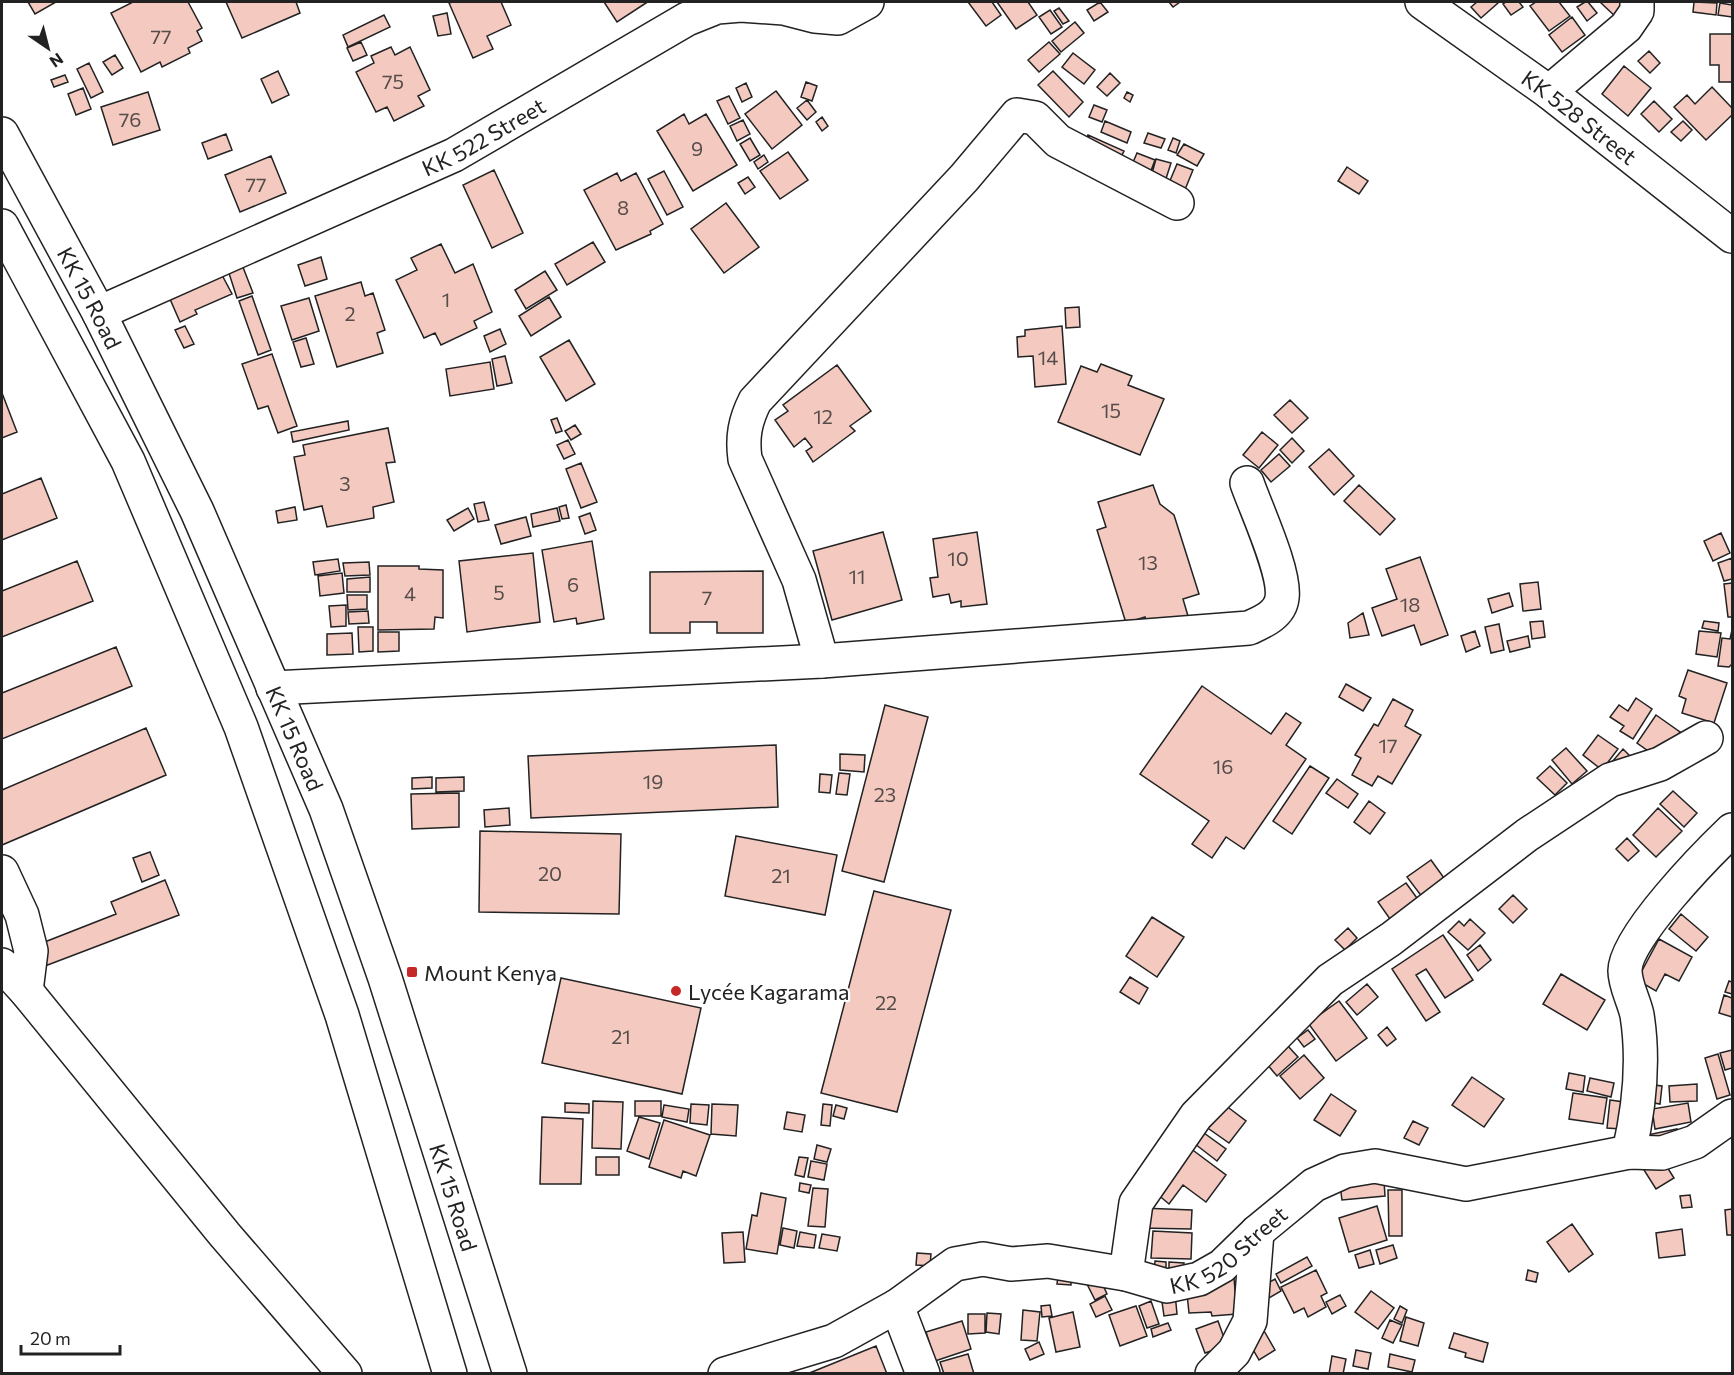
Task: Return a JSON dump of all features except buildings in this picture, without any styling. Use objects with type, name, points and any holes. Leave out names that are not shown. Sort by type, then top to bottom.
[{"type":"main road","name":"KK 522 Street","points":[[99,313],[454,154],[687,20],[717,7],[767,4],[814,16],[838,18],[867,2]]},
{"type":"main road","name":"KK 528 Street","points":[[1422,2],[1549,92],[1732,236]]},
{"type":"main road","points":[[1549,92],[1626,27],[1637,11],[1637,2]]},
{"type":"main road","points":[[822,661],[799,580],[745,459],[742,438],[747,417],[755,400],[964,178],[1017,115],[1035,118],[1066,146],[1177,203]]},
{"type":"main road","name":"KK 15 Road","points":[[2,134],[99,313],[197,510],[326,809],[385,978],[510,1374]]},
{"type":"main road","name":"KK 15 Road","points":[[2,226],[128,461],[241,727],[342,1015],[450,1374]]},
{"type":"main road","points":[[273,688],[822,661],[1249,628],[1271,617],[1282,599],[1281,577],[1247,483]]},
{"type":"main road","points":[[1126,1274],[1136,1203],[1197,1116],[1330,980],[1391,939],[1527,835],[1610,780],[1660,764],[1706,738]]},
{"type":"main road","points":[[1629,1152],[1633,1136],[1640,1054],[1636,1014],[1624,970],[1635,945],[1662,905],[1692,869],[1732,830]]},
{"type":"main road","points":[[2,872],[22,915],[31,951],[26,991]]},
{"type":"main road","points":[[2,965],[26,991],[225,1235],[345,1374]]},
{"type":"main road","name":"KK 520 Street","points":[[725,1374],[834,1341],[897,1306],[955,1264],[983,1259],[1011,1264],[1048,1261],[1126,1274],[1167,1286],[1199,1279],[1222,1266],[1257,1232],[1314,1185],[1345,1171],[1375,1166],[1466,1184],[1629,1152],[1662,1152],[1695,1142],[1732,1116]]},
{"type":"main road","points":[[1212,1374],[1234,1352],[1250,1321],[1257,1232]]},
{"type":"main road","points":[[897,1306],[923,1374]]},
{"type":"place","name":"Mount Kenya","points":[[412,972]]},
{"type":"place","name":"Lycée Kagarama","points":[[676,991]]}]
